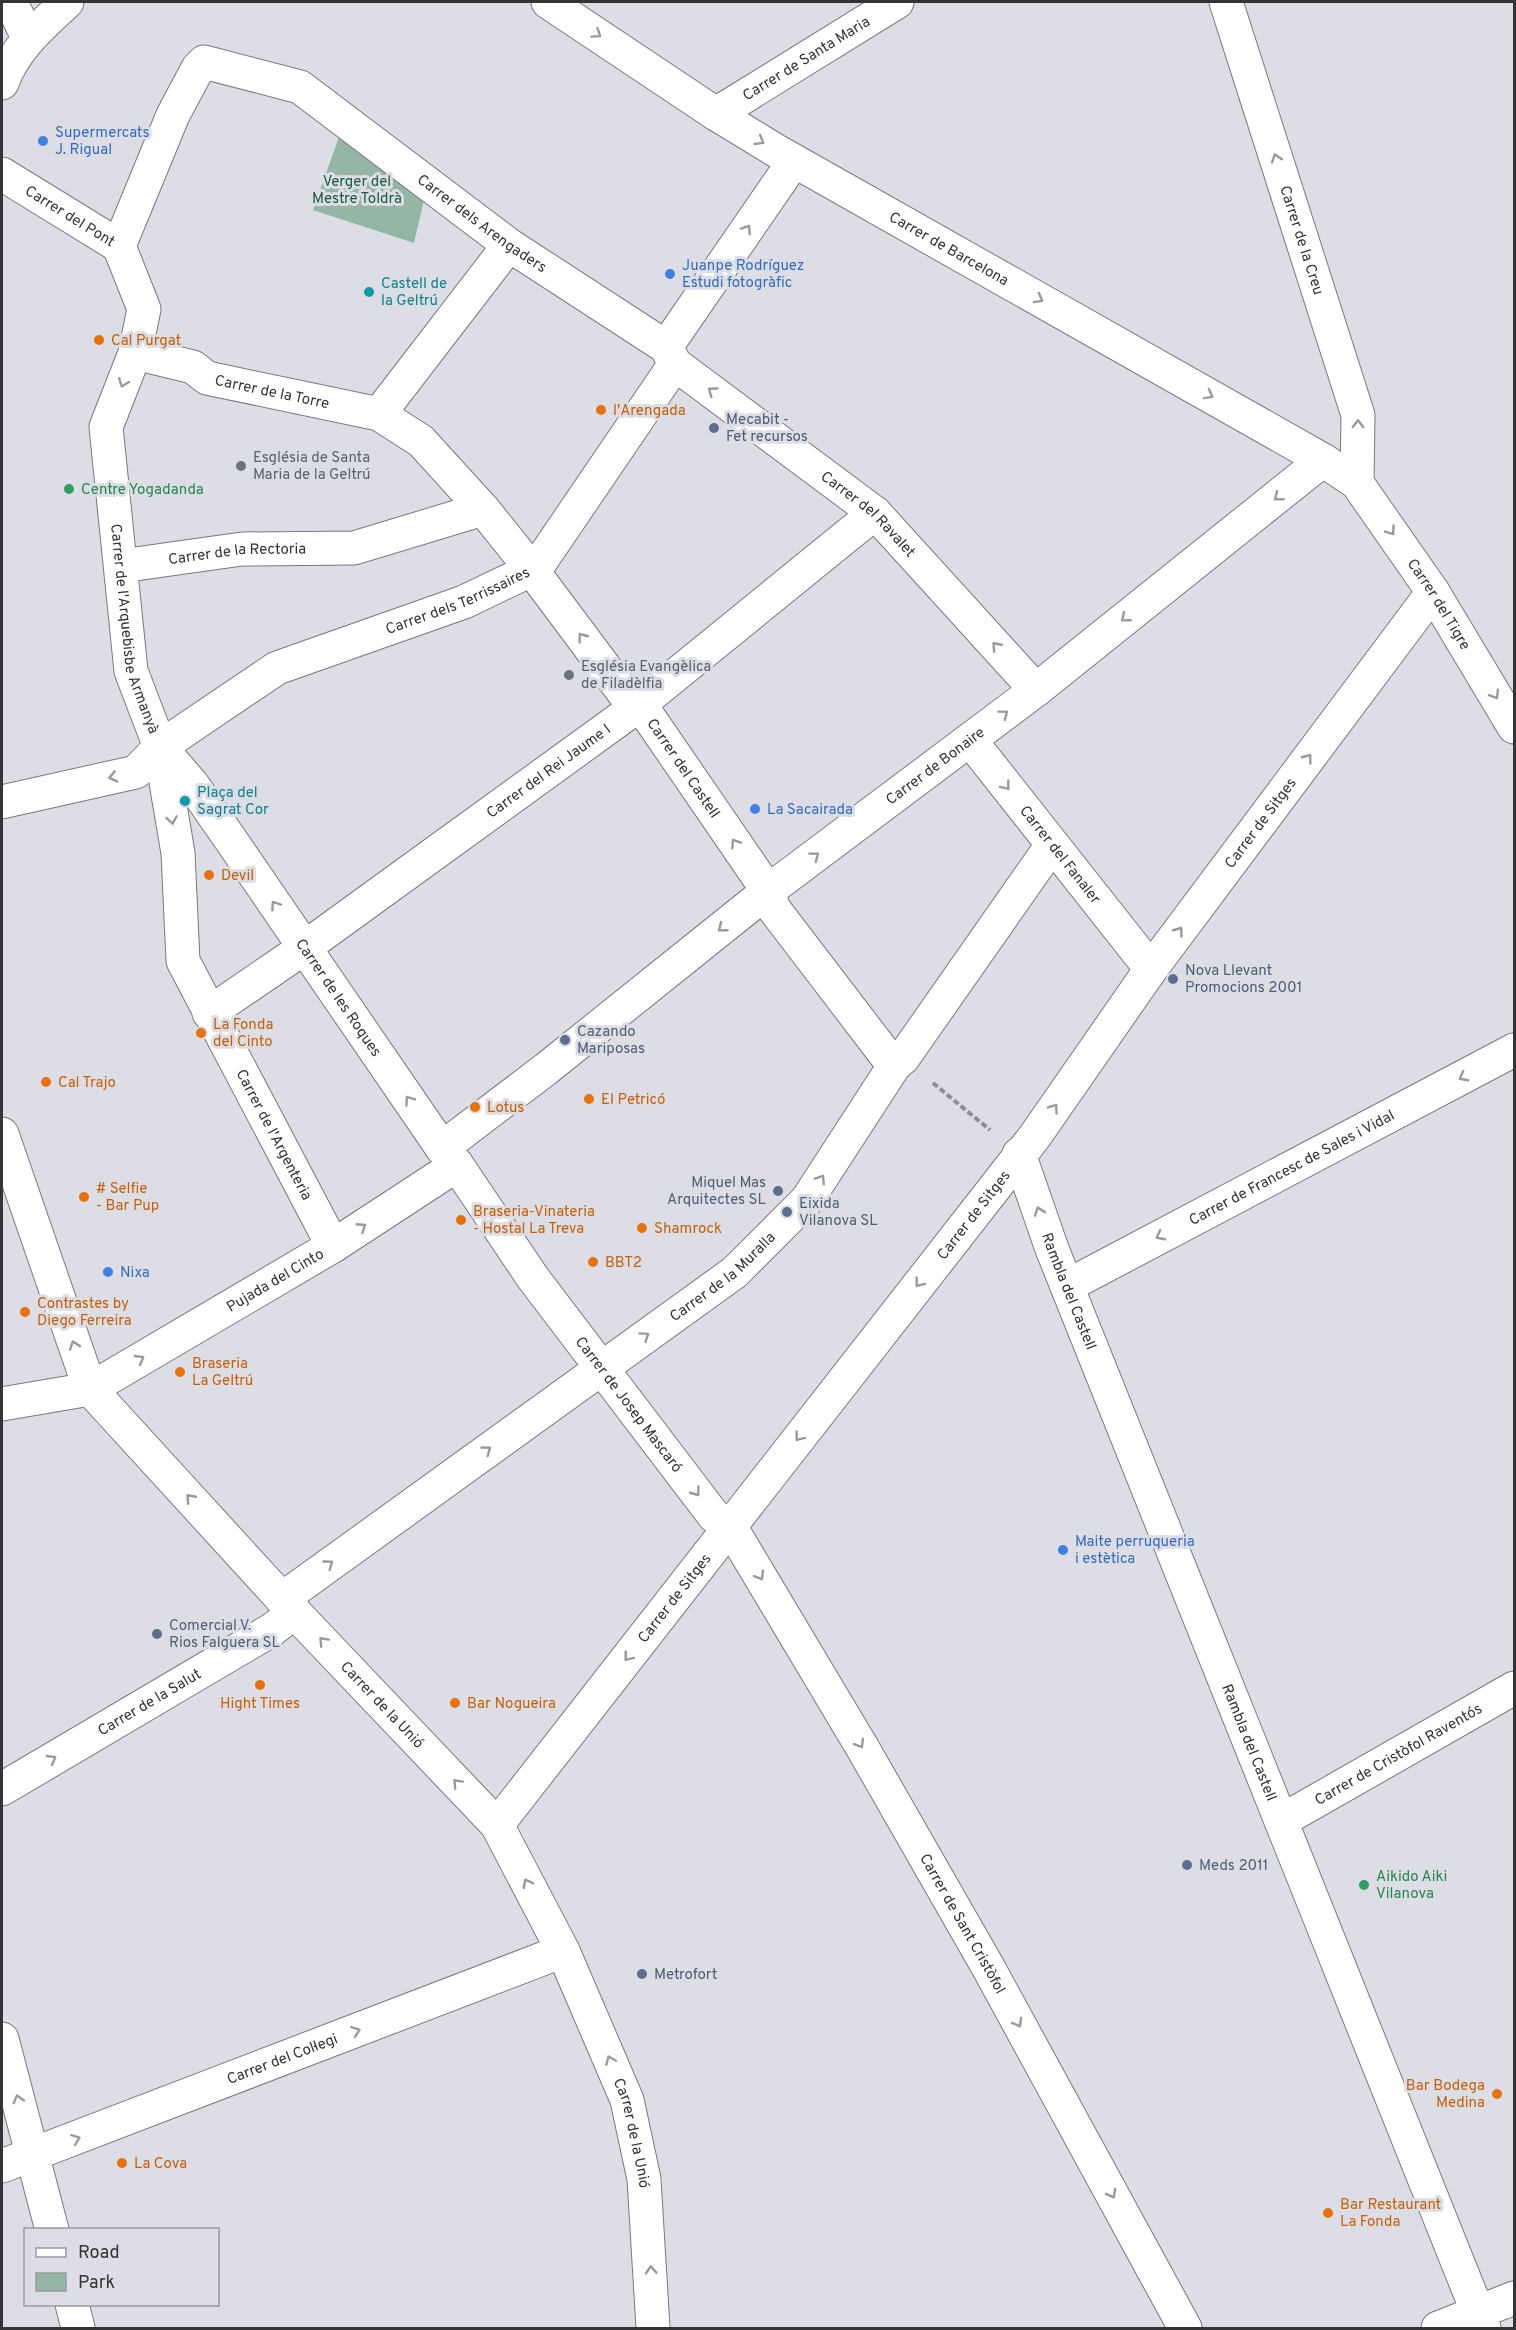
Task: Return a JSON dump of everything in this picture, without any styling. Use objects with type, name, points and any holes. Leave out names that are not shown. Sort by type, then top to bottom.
[{"type":"street","points":[[12,2],[28,38]]},
{"type":"street","points":[[3,76],[28,38],[67,2]]},
{"type":"street","name":"Carrer de Barcelona","points":[[548,2],[716,114],[794,161],[1323,460],[1357,483]]},
{"type":"street","name":"Carrer de Santa Maria","points":[[716,114],[897,2]]},
{"type":"street","name":"Carrer de la Creu","points":[[1226,2],[1358,415],[1357,483]]},
{"type":"street","name":"Carrer dels Arengaders","points":[[124,257],[173,115],[198,68],[204,62],[300,87],[509,245],[671,356]]},
{"type":"street","name":"Carrer dels Terrissaires","points":[[2,802],[136,772],[160,747],[277,669],[464,602],[537,567],[794,161]]},
{"type":"street","name":"Carrer del Pont","points":[[2,174],[124,257]]},
{"type":"street","points":[[379,414],[509,245]]},
{"type":"street","name":"Carrer de l'Arquebisbe Armanyà","points":[[124,257],[144,309],[135,353],[106,427],[131,671],[160,747]]},
{"type":"street","name":"Carrer de la Torre","points":[[135,353],[193,367],[207,378],[379,414]]},
{"type":"street","name":"Carrer del Ravalet","points":[[671,356],[875,513],[1036,690]]},
{"type":"street","name":"Carrer del Castell","points":[[379,414],[421,441],[483,509],[532,570],[635,708],[648,716],[768,891],[774,909],[898,1062]]},
{"type":"street","name":"Carrer de Bonaire","points":[[546,1069],[768,891],[1036,690],[1323,460]]},
{"type":"street","name":"Carrer del Tigre","points":[[1357,483],[1432,592],[1515,727]]},
{"type":"street","name":"Carrer de la Rectoria","points":[[121,566],[242,549],[354,548],[483,509]]},
{"type":"street","name":"Carrer del Rei Jaume I","points":[[209,1013],[304,948],[635,708],[875,513]]},
{"type":"street","name":"Carrer de Sitges","points":[[497,1825],[1035,1136],[1151,969],[1432,592]]},
{"type":"street","name":"Carrer del Fanaler","points":[[970,740],[1151,969]]},
{"type":"street","name":"Carrer de les Roques","points":[[160,747],[192,784],[533,1278]]},
{"type":"street","name":"Carrer de l'Argenteria","points":[[160,747],[178,853],[183,961],[333,1246]]},
{"type":"street","name":"Carrer de la Muralla","points":[[288,1605],[601,1367],[735,1272],[807,1200],[898,1062],[1052,845]]},
{"type":"street","name":"Carrer de Francesc de Sales i Vidal","points":[[1067,1286],[1515,1050]]},
{"type":"street","name":"Pujada del Cinto","points":[[90,1389],[333,1246],[450,1156],[546,1069]]},
{"type":"street","name":"Carrer de la Unió","points":[[2,1134],[90,1389],[288,1605],[497,1825],[563,1952],[627,2100],[644,2179],[653,2328]]},
{"type":"street","name":"Rambla del Castell","points":[[1019,1154],[1067,1286],[1481,2321]]},
{"type":"street","name":"Carrer de Josep Mascaró","points":[[533,1278],[714,1516],[730,1526]]},
{"type":"street","points":[[2,1404],[90,1389]]},
{"type":"street","name":"Carrer de Sant Cristòfol","points":[[730,1526],[862,1747],[988,1967],[1185,2328]]},
{"type":"street","name":"Carrer de la Salut","points":[[2,1789],[273,1629],[288,1605]]},
{"type":"street","name":"Carrer de Cristòfol Raventós","points":[[1281,1821],[1515,1688]]},
{"type":"street","name":"Carrer del Col·legi","points":[[2,2166],[563,1952]]},
{"type":"street","points":[[2,2038],[52,2228]]},
{"type":"street","points":[[1438,2328],[1481,2321],[1515,2298]]},
{"type":"street","points":[[72,2306],[78,2328]]},
{"type":"path","points":[[898,1062],[1019,1154]]},
{"type":"green space","name":"Verger del Mestre Toldrà","points":[[340,134],[424,200],[414,243],[313,210]]},
{"type":"place","name":"Supermercats J. Rigual","points":[[43,141]]},
{"type":"place","name":"Juanpe Rodríguez Estudi fotogràfic","points":[[670,274]]},
{"type":"place","name":"Castell de la Geltrú","points":[[369,292]]},
{"type":"place","name":"Cal Purgat","points":[[99,340]]},
{"type":"place","name":"l'Arengada","points":[[601,410]]},
{"type":"place","name":"Mecabit - Fet recursos","points":[[714,428]]},
{"type":"place","name":"Església de Santa Maria de la Geltrú","points":[[241,466]]},
{"type":"place","name":"Centre Yogadanda","points":[[69,489]]},
{"type":"place","name":"Església Evangèlica de Filadèlfia","points":[[569,675]]},
{"type":"place","name":"Plaça del Sagrat Cor","points":[[185,801]]},
{"type":"place","name":"La Sacairada","points":[[755,809]]},
{"type":"place","name":"Devil","points":[[209,875]]},
{"type":"place","name":"Nova Llevant Promocions 2001","points":[[1173,979]]},
{"type":"place","name":"La Fonda del Cinto","points":[[201,1033]]},
{"type":"place","name":"Cazando Mariposas","points":[[565,1040]]},
{"type":"place","name":"Cal Trajo","points":[[46,1082]]},
{"type":"place","name":"El Petricó","points":[[589,1099]]},
{"type":"place","name":"Lotus","points":[[475,1107]]},
{"type":"place","name":"Miquel Mas Arquitectes SL","points":[[778,1191]]},
{"type":"place","name":"# Selfie - Bar Pup","points":[[84,1197]]},
{"type":"place","name":"Eixida Vilanova SL","points":[[787,1212]]},
{"type":"place","name":"Braseria-Vinateria - Hostal La Treva","points":[[461,1220]]},
{"type":"place","name":"Shamrock","points":[[642,1228]]},
{"type":"place","name":"BBT2","points":[[593,1262]]},
{"type":"place","name":"Nixa","points":[[108,1272]]},
{"type":"place","name":"Contrastes by Diego Ferreira","points":[[25,1312]]},
{"type":"place","name":"Braseria La Geltrú","points":[[180,1372]]},
{"type":"place","name":"Maite perruqueria i estètica","points":[[1063,1550]]},
{"type":"place","name":"Comercial V. Rios Falguera SL","points":[[157,1634]]},
{"type":"place","name":"Hight Times","points":[[260,1685]]},
{"type":"place","name":"Bar Nogueira","points":[[455,1703]]},
{"type":"place","name":"Meds 2011","points":[[1187,1865]]},
{"type":"place","name":"Aikido Aiki Vilanova","points":[[1364,1885]]},
{"type":"place","name":"Metrofort","points":[[642,1974]]},
{"type":"place","name":"Bar Bodega Medina","points":[[1497,2094]]},
{"type":"place","name":"La Cova","points":[[122,2163]]},
{"type":"place","name":"Bar Restaurant La Fonda","points":[[1328,2213]]}]
